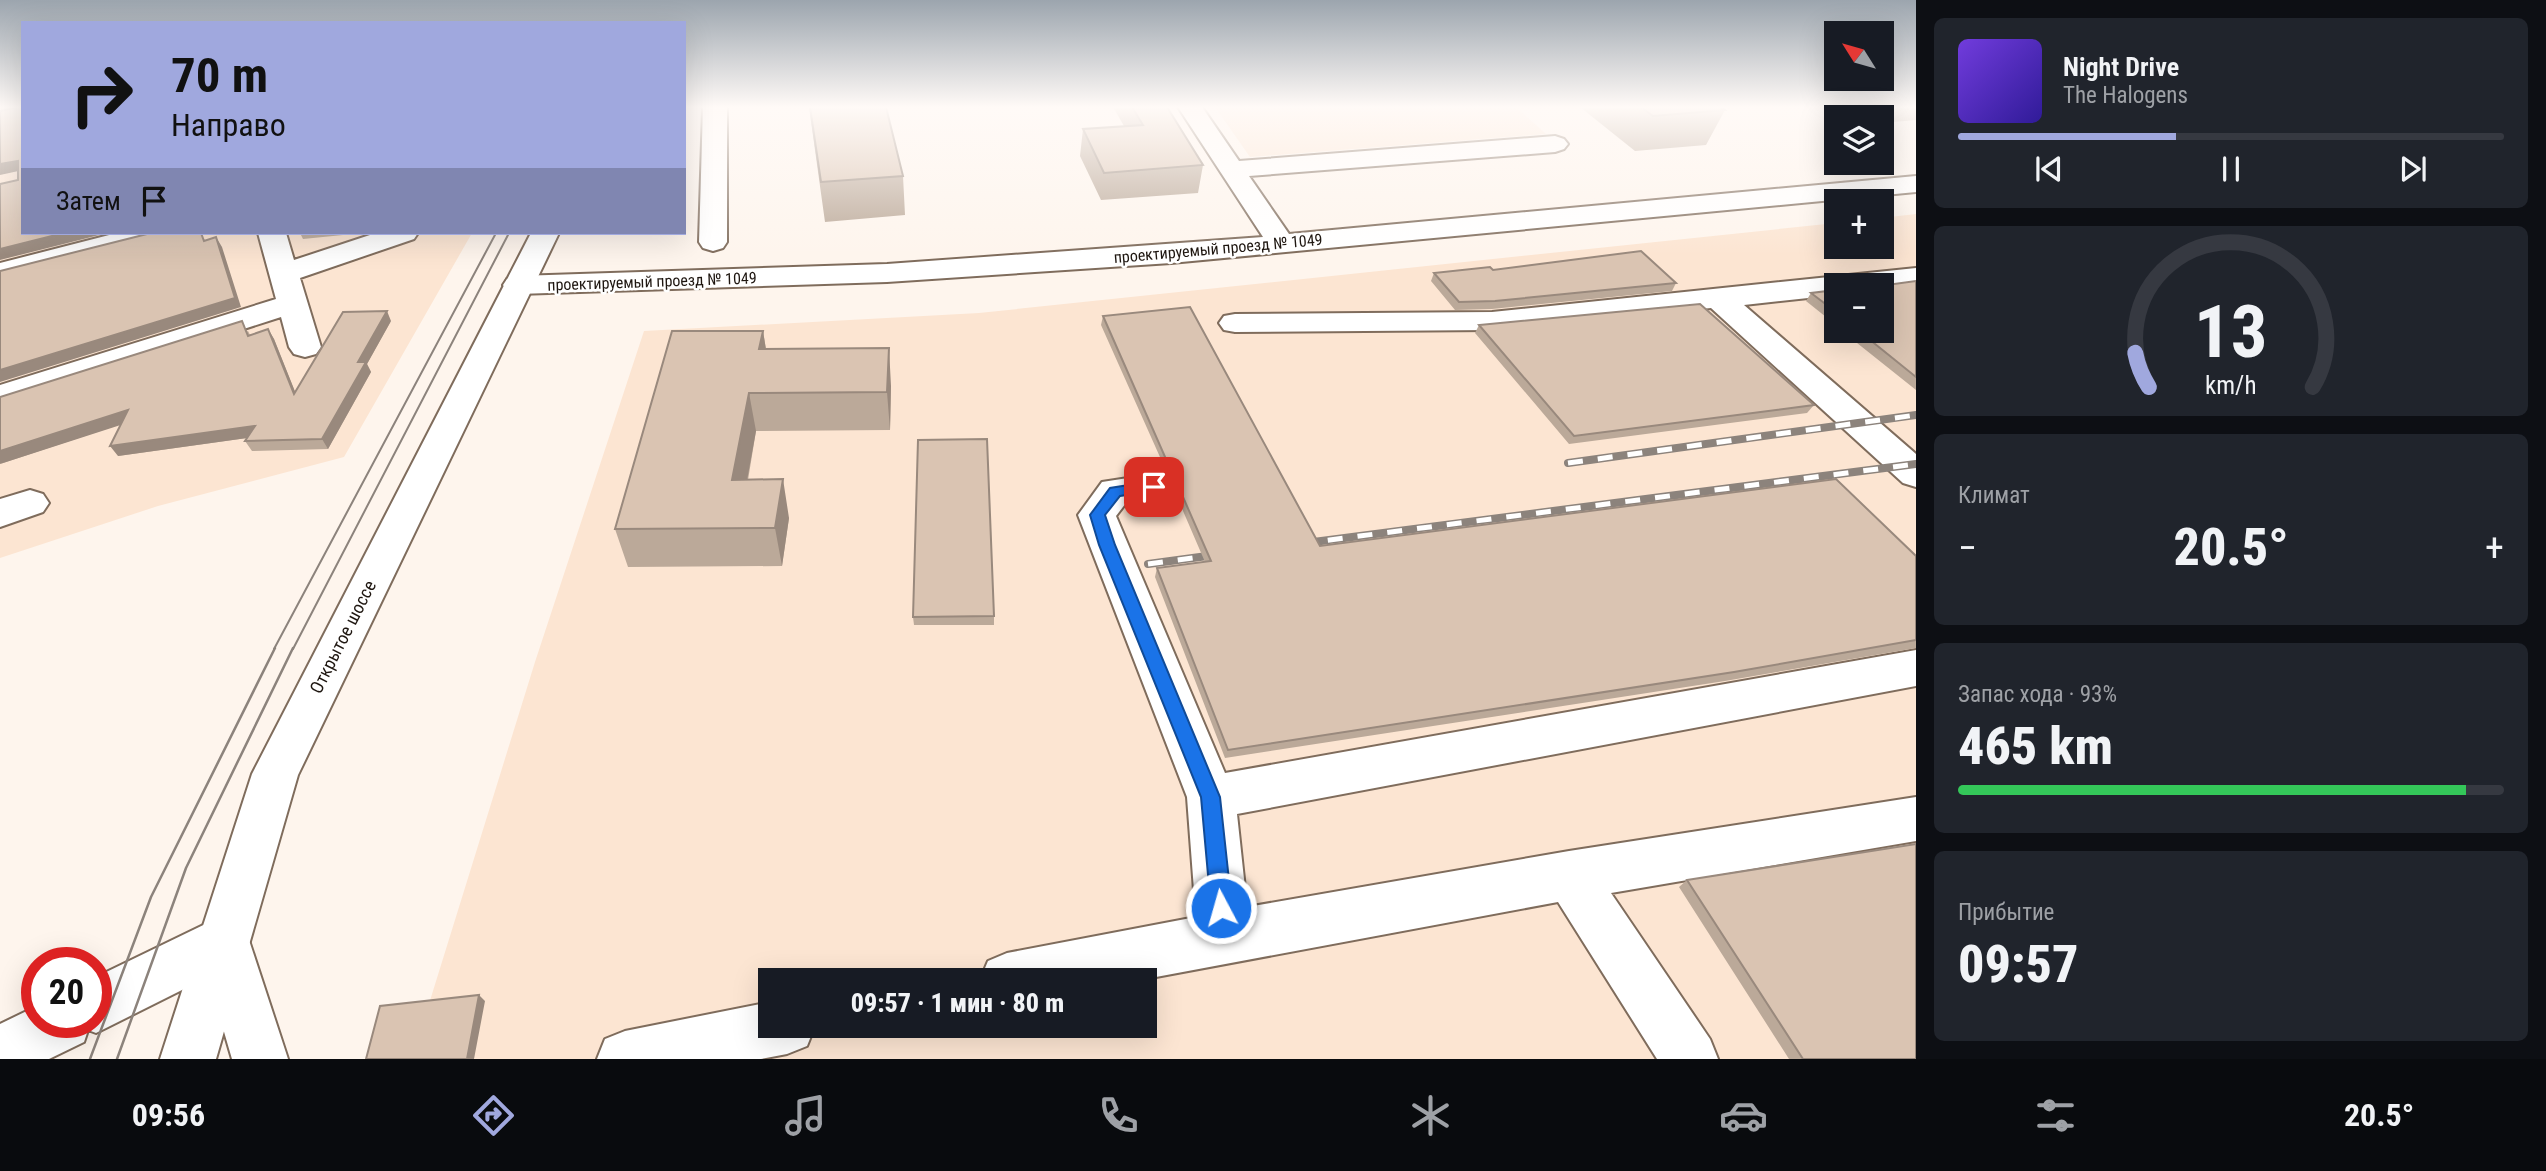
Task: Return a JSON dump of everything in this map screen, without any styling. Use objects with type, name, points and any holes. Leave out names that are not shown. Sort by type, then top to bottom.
[{"type":"street","points":[[713,242],[714,156]]},
{"type":"street","points":[[1223,156],[1280,243]]},
{"type":"street","points":[[1231,169],[1394,156]]},
{"type":"street","name":"проектируемый проезд № 1049","points":[[518,285],[887,273],[1280,243],[1916,184]]},
{"type":"street","points":[[0,272],[141,235]]},
{"type":"street","points":[[273,235],[305,348]]},
{"type":"street","points":[[0,397],[289,288],[400,235]]},
{"type":"street","name":"Открытое шоссе","points":[[187,1059],[275,774],[544,235]]},
{"type":"street","points":[[1894,279],[1916,277]]},
{"type":"street","points":[[1235,323],[1492,321],[1824,287]]},
{"type":"street","points":[[1720,300],[1916,474]]},
{"type":"street","points":[[1154,487],[1115,491],[1097,515],[1211,797],[1224,935]]},
{"type":"street","points":[[1211,797],[1916,668]]},
{"type":"street","points":[[1065,968],[1224,935],[1569,874],[1916,819]]},
{"type":"street","points":[[1569,874],[1690,1059]]},
{"type":"street","points":[[112,998],[224,941],[260,1059]]},
{"type":"street","points":[[625,1059],[758,1032]]},
{"type":"street","points":[[0,1054],[32,1038]]},
{"type":"shaded area","points":[[0,156],[21,156],[21,235],[471,235],[344,457],[158,506],[0,558]]},
{"type":"shaded area","points":[[1916,214],[1916,1059],[375,1059],[428,1007],[535,662],[644,331],[979,313],[1824,224],[1824,259],[1894,259],[1894,217]]},
{"type":"building","points":[[0,156],[21,156],[21,235],[56,235],[0,249],[0,184],[18,180],[18,161],[0,164]]},
{"type":"building","points":[[817,156],[898,156],[903,176],[821,182]]},
{"type":"building","points":[[1096,156],[1198,156],[1203,165],[1104,173]]},
{"type":"building","points":[[143,235],[202,235],[204,241],[216,237],[235,298],[0,370],[0,271]]},
{"type":"building","points":[[1641,251],[1676,283],[1495,301],[1459,302],[1434,273],[1490,267],[1493,270]]},
{"type":"building","points":[[1916,281],[1916,377],[1874,343],[1894,343],[1894,284]]},
{"type":"building","points":[[1824,291],[1824,303],[1811,293]]},
{"type":"building","points":[[1700,304],[1814,405],[1574,436],[1479,325]]},
{"type":"building","points":[[1190,307],[1320,546],[1836,479],[1916,556],[1916,640],[1734,672],[1228,750],[1157,568],[1211,561],[1176,481],[1177,476],[1169,466],[1103,316]]},
{"type":"building","points":[[387,311],[358,362],[366,362],[322,439],[245,441],[255,426],[110,446],[128,410],[0,451],[0,397],[242,321],[248,336],[268,329],[294,394],[343,312]]},
{"type":"building","points":[[672,331],[763,331],[759,349],[889,348],[887,392],[749,393],[732,480],[783,479],[775,528],[615,529]]},
{"type":"building","points":[[987,439],[994,616],[913,617],[918,440]]},
{"type":"building","points":[[1916,844],[1916,1059],[1803,1059],[1687,880]]},
{"type":"building","points":[[479,995],[467,1059],[366,1059],[380,1006]]},
{"type":"tram line","points":[[274,649],[495,235]]},
{"type":"tram line","points":[[293,649],[508,235]]},
{"type":"tram line","points":[[90,1059],[151,897],[275,648]]},
{"type":"tram line","points":[[117,1059],[186,868],[293,648]]},
{"type":"railway","points":[[1568,463],[1916,415]]},
{"type":"railway","points":[[1298,544],[1916,464]]},
{"type":"railway","points":[[1148,564],[1222,554]]},
{"type":"route","points":[[1154,487],[1115,491],[1097,515],[1211,797],[1221,908]]}]
